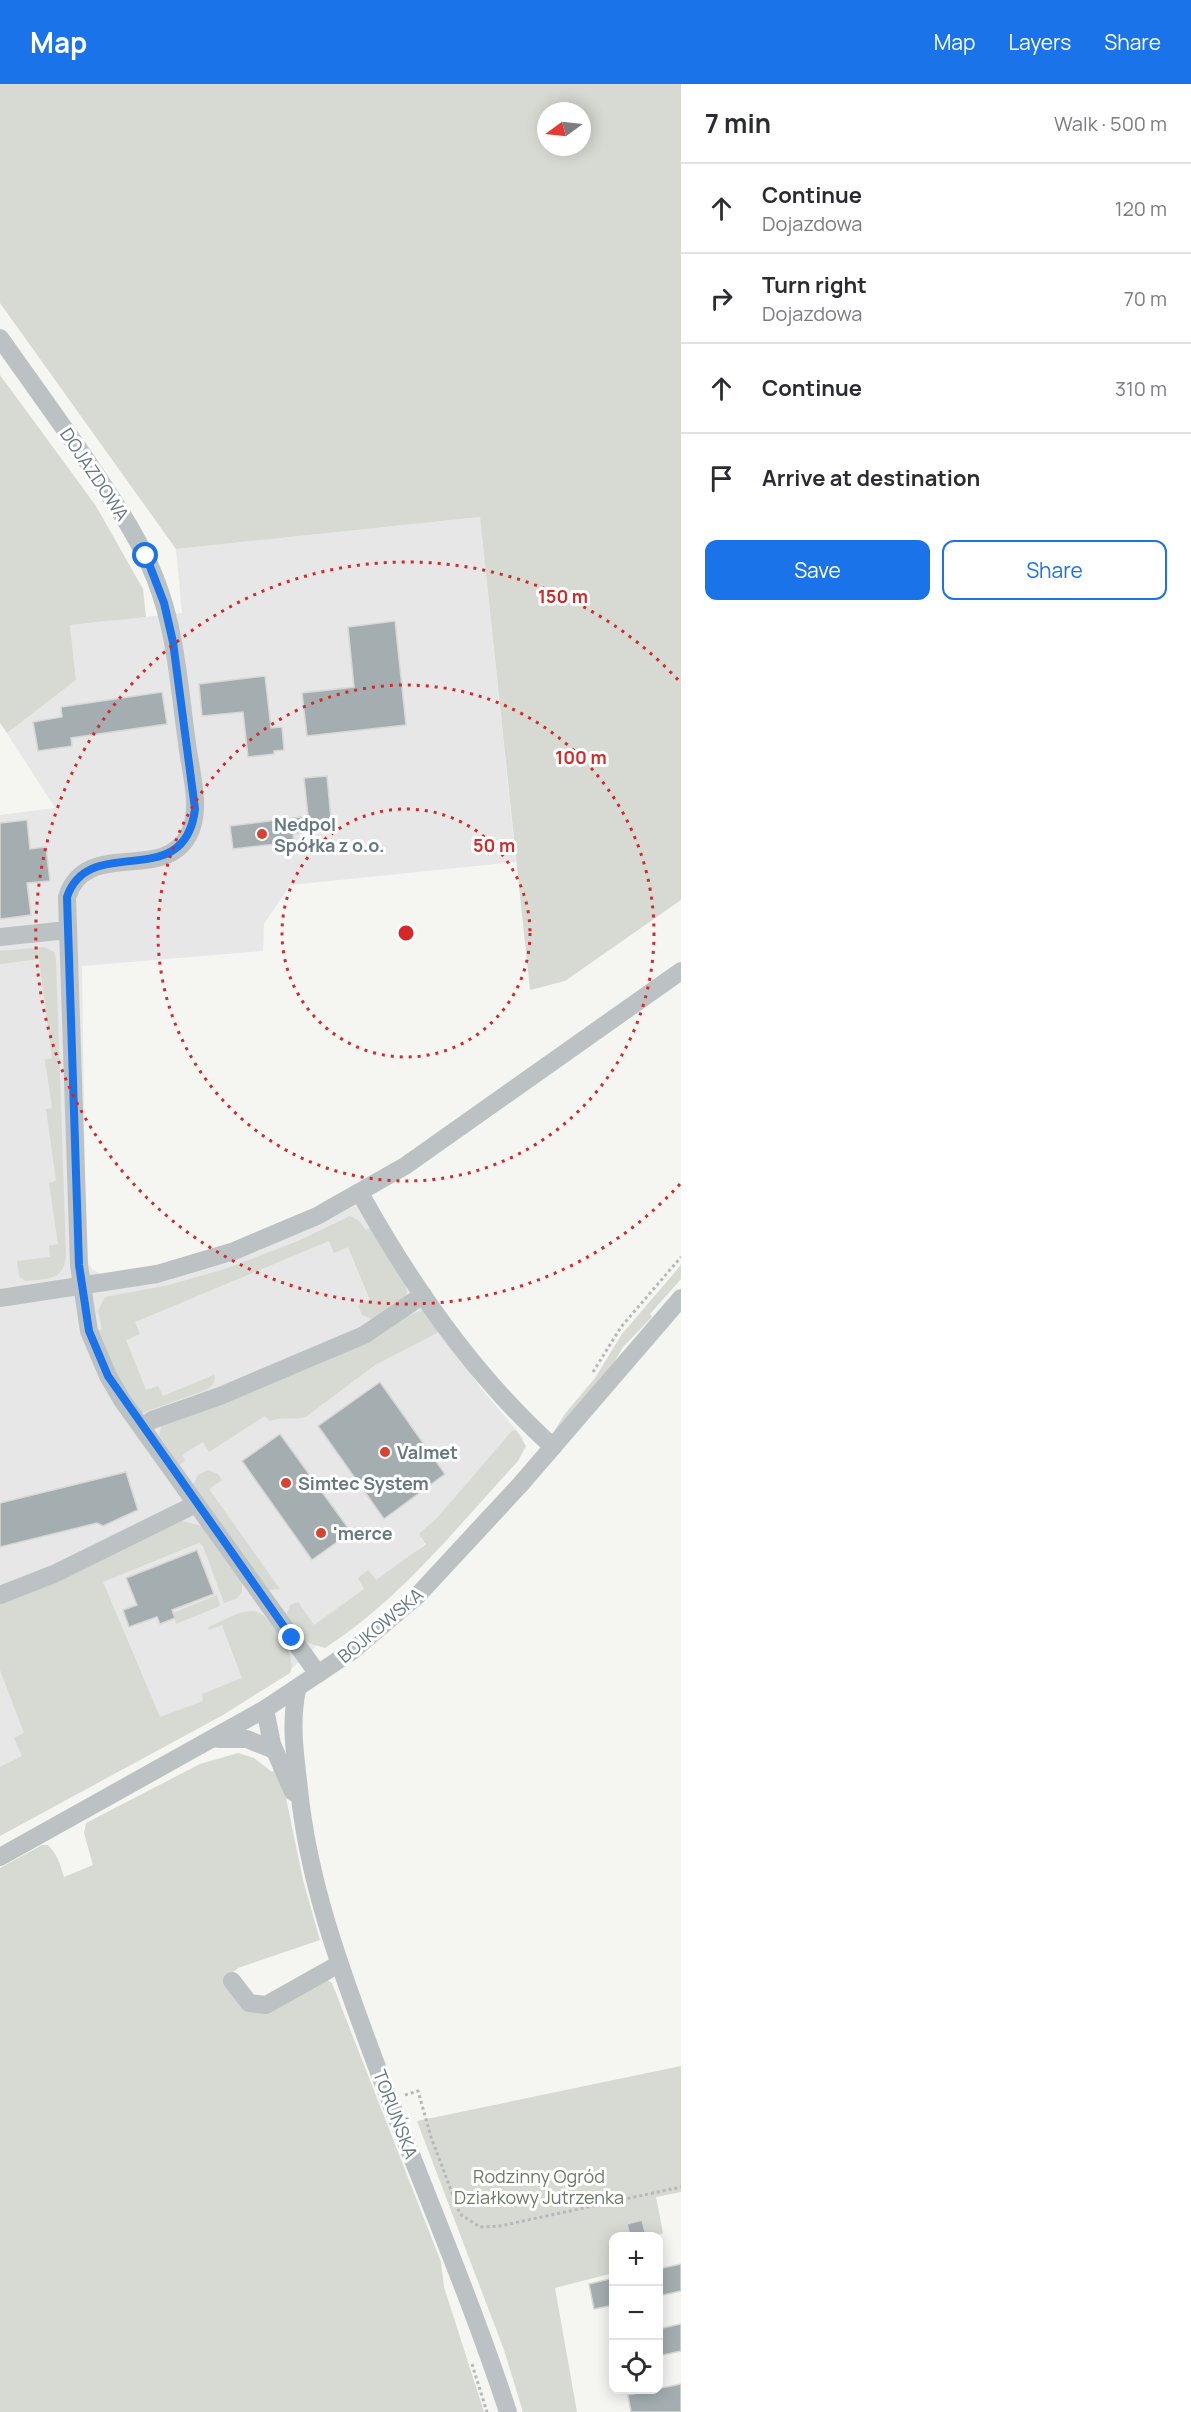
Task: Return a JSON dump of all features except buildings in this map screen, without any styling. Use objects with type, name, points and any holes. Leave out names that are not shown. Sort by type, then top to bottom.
[{"type":"street","name":"DOJAZDOWA","points":[[0,338],[130,527],[156,579],[173,642],[193,792],[193,825],[187,838],[177,849],[152,859],[99,865],[78,876],[67,897],[81,1287],[89,1331],[112,1384],[318,1674]]},
{"type":"street","points":[[0,938],[68,930]]},
{"type":"street","points":[[0,1298],[157,1274],[234,1251],[317,1216],[405,1166],[681,971]]},
{"type":"street","points":[[360,1193],[390,1246],[423,1295],[510,1408],[553,1447]]},
{"type":"street","points":[[142,1427],[152,1420],[220,1396],[364,1335],[423,1295]]},
{"type":"street","name":"BOJKOWSKA","points":[[0,1857],[297,1690],[376,1632],[417,1596],[553,1447],[681,1298]]},
{"type":"street","points":[[0,1595],[54,1574],[196,1504]]},
{"type":"street","name":"TORUŃSKA","points":[[297,1690],[292,1713],[301,1811],[322,1912],[390,2101],[483,2337],[508,2412]]},
{"type":"street","name":"TORUŃSKA","points":[[265,1709],[281,1721],[294,1742]]},
{"type":"street","name":"TORUŃSKA","points":[[265,1709],[267,1729],[274,1750],[301,1811]]},
{"type":"street","points":[[213,1739],[247,1739],[274,1750]]},
{"type":"street","points":[[232,1981],[249,2003],[266,2005],[339,1964]]},
{"type":"path","points":[[589,1379],[621,1327],[681,1257]]},
{"type":"path","points":[[390,2101],[417,2091],[430,2137],[460,2214],[480,2227],[500,2226],[681,2187]]},
{"type":"shaded area","points":[[480,517],[516,862],[290,885],[264,924],[263,951],[82,966],[86,1248],[87,1261],[92,1269],[104,1276],[165,1264],[208,1252],[297,1219],[350,1190],[480,1387],[523,1438],[515,1458],[286,1674],[0,1826],[0,815],[55,808],[7,733],[76,680],[70,625],[182,613],[176,549]]},
{"type":"green space","points":[[0,84],[681,84],[681,900],[565,981],[530,990],[480,517],[176,549],[0,303]]},
{"type":"green space","points":[[0,375],[96,506],[143,589],[146,617],[70,625],[76,680],[7,733],[0,723]]},
{"type":"green space","points":[[44,947],[54,952],[56,959],[66,1254],[65,1263],[58,1274],[47,1279],[25,1281],[19,1276],[17,1261],[50,1257],[49,1246],[58,1244],[49,1183],[56,1181],[46,1109],[52,1108],[45,1060],[52,1058],[39,959],[0,964],[0,951]]},
{"type":"green space","points":[[350,1216],[359,1221],[366,1230],[370,1228],[405,1283],[407,1293],[405,1298],[372,1319],[362,1315],[358,1305],[370,1300],[348,1247],[334,1253],[329,1241],[135,1322],[140,1334],[126,1340],[146,1390],[158,1386],[163,1396],[214,1375],[215,1378],[213,1385],[206,1390],[142,1413],[119,1380],[97,1331],[102,1329],[98,1311],[105,1297],[169,1285],[228,1268],[298,1241]]},
{"type":"green space","points":[[681,1265],[681,1279],[650,1314],[652,1317],[623,1347],[612,1366],[552,1435],[564,1415],[595,1378],[622,1334]]},
{"type":"green space","points":[[422,1310],[441,1331],[375,1365],[307,1416],[270,1421],[265,1416],[209,1452],[203,1442],[182,1455],[185,1461],[179,1465],[159,1435],[162,1424]]},
{"type":"green space","points":[[516,1430],[526,1446],[518,1461],[427,1561],[379,1607],[325,1648],[305,1642],[286,1617],[290,1605],[298,1602],[314,1625],[364,1589],[358,1578],[368,1570],[376,1580],[426,1544],[419,1534],[437,1518],[512,1431]]},
{"type":"green space","points":[[208,1470],[218,1474],[222,1480],[209,1489],[280,1589],[269,1590],[193,1484],[198,1475]]},
{"type":"green space","points":[[182,1521],[203,1526],[242,1581],[242,1592],[236,1599],[224,1603],[203,1546],[199,1543],[103,1582],[160,1717],[203,1701],[202,1694],[242,1678],[222,1625],[209,1630],[208,1627],[241,1613],[252,1611],[259,1613],[274,1626],[287,1646],[291,1665],[290,1673],[223,1715],[0,1836],[0,1767],[22,1756],[14,1738],[24,1733],[0,1670],[0,1604],[48,1585]]},
{"type":"green space","points":[[217,1595],[220,1606],[176,1624],[173,1613]]},
{"type":"green space","points":[[238,1753],[254,1758],[272,1772],[275,1769],[283,1783],[303,1880],[320,1940],[238,1968],[226,1979],[241,2007],[265,2013],[326,1979],[332,1983],[441,2262],[444,2287],[484,2412],[0,2412],[0,1868],[42,1845],[48,1845],[54,1853],[64,1877],[93,1865],[84,1833],[86,1823],[200,1764]]},
{"type":"green space","name":"Rodzinny Ogród Działkowy Jutrzenka","points":[[681,2066],[681,2192],[656,2197],[663,2232],[609,2232],[609,2274],[555,2288],[577,2412],[523,2412],[504,2350],[417,2121]]},
{"type":"place","name":"Nedpol Spółka z o.o.","points":[[262,834]]},
{"type":"place","name":"Valmet","points":[[385,1452]]},
{"type":"place","name":"Simtec System","points":[[286,1483]]},
{"type":"place","name":"'merce","points":[[321,1533]]},
{"type":"route","points":[[146,556],[164,603],[173,642],[195,809],[193,825],[187,838],[177,849],[152,859],[99,865],[88,869],[71,885],[67,897],[79,1265],[84,1309],[96,1351],[122,1400],[292,1638]]}]
